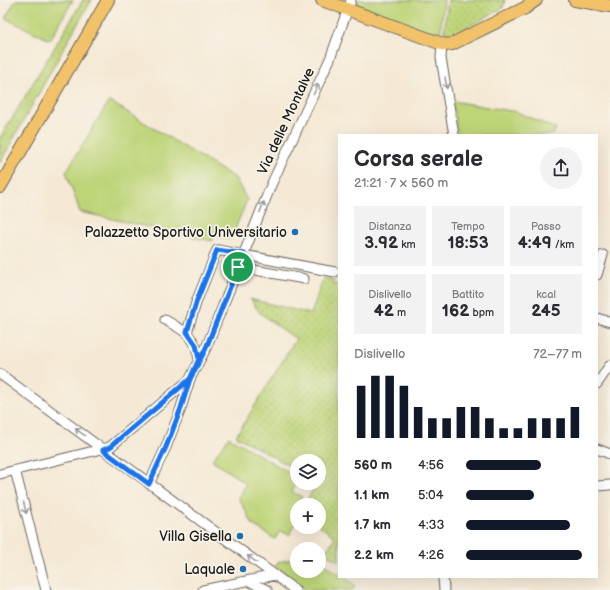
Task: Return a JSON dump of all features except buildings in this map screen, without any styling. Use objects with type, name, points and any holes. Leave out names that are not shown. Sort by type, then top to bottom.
[{"type":"main road","points":[[0,187],[108,0]]},
{"type":"main road","points":[[322,0],[348,4],[442,44],[452,44],[525,8],[536,0]]},
{"type":"main road","points":[[575,0],[610,6]]},
{"type":"street","name":"Via delle Montalve","points":[[149,484],[169,440],[190,379],[206,348],[272,183],[330,59],[348,4]]},
{"type":"street","points":[[442,44],[442,58],[454,134]]},
{"type":"street","points":[[187,332],[197,300],[217,250],[336,272]]},
{"type":"street","points":[[598,272],[603,255]]},
{"type":"street","points":[[238,267],[304,279]]},
{"type":"street","points":[[598,318],[610,322]]},
{"type":"street","points":[[165,320],[187,332],[196,345],[199,359]]},
{"type":"street","points":[[603,376],[610,365]]},
{"type":"street","points":[[0,374],[295,590]]},
{"type":"street","points":[[0,474],[103,450],[110,447],[190,379]]},
{"type":"street","points":[[598,449],[610,454]]},
{"type":"street","points":[[15,470],[46,590]]},
{"type":"street","points":[[598,486],[610,485]]},
{"type":"street","points":[[203,590],[274,575]]},
{"type":"street","points":[[249,581],[268,590],[274,575]]},
{"type":"street","points":[[443,578],[444,590]]},
{"type":"green space","points":[[16,0],[73,0],[50,40],[5,18]]},
{"type":"green space","points":[[83,0],[92,0],[0,163],[0,138]]},
{"type":"green space","points":[[358,0],[444,0],[440,37],[360,7],[357,4]]},
{"type":"green space","points":[[448,0],[505,0],[503,8],[453,35],[444,32]]},
{"type":"green space","points":[[109,101],[235,178],[247,200],[231,239],[213,235],[212,241],[80,212],[66,172]]},
{"type":"green space","points":[[452,101],[517,112],[556,129],[554,134],[458,134]]},
{"type":"green space","points":[[323,278],[334,280],[332,284],[338,285],[338,560],[326,554],[335,537],[326,530],[326,498],[308,498],[312,490],[326,490],[326,454],[290,454],[290,466],[236,436],[296,339],[260,313],[250,299],[311,314]]},
{"type":"green space","points":[[229,437],[290,473],[290,490],[293,490],[292,492],[302,497],[290,498],[289,535],[280,531],[275,539],[253,525],[239,498],[246,484],[212,460]]},
{"type":"green space","points":[[290,559],[290,578],[275,566],[278,562]]},
{"type":"green space","points":[[326,565],[338,573],[338,578],[345,578],[355,585],[353,590],[306,590],[290,578],[326,578]]},
{"type":"place","name":"Palazzetto Sportivo Universitario","points":[[295,232]]},
{"type":"place","name":"Villa Gisella","points":[[240,536]]},
{"type":"place","name":"Laquale","points":[[243,569]]},
{"type":"route","points":[[238,267],[206,348],[190,379],[159,407],[110,447],[103,450],[149,484],[166,447],[180,411],[190,379],[199,359],[196,345],[187,332],[197,300],[217,250],[244,254],[238,267]]}]
